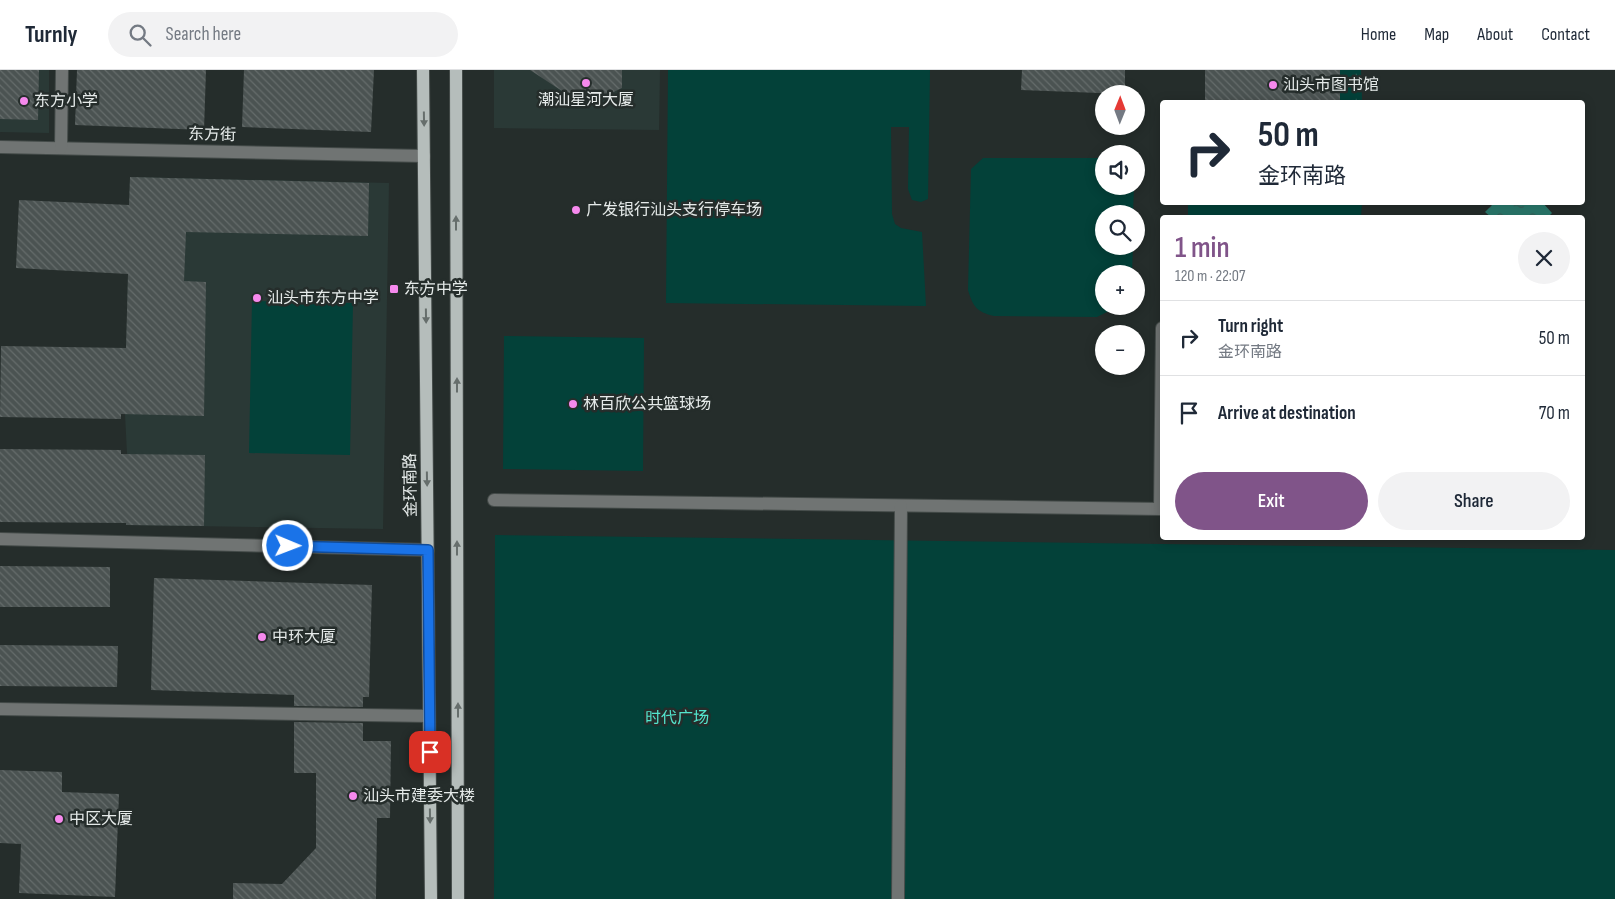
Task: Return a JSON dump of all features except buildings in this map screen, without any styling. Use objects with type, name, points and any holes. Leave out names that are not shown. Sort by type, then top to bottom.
[{"type":"main road","name":"金环南路","points":[[423,70],[431,899]]},
{"type":"main road","points":[[456,70],[459,898]]},
{"type":"street","points":[[61,148],[62,70]]},
{"type":"street","name":"东方街","points":[[0,147],[424,156]]},
{"type":"street","points":[[494,500],[1160,509]]},
{"type":"street","points":[[898,899],[901,506]]},
{"type":"street","points":[[0,539],[428,550]]},
{"type":"street","points":[[0,710],[429,716]]},
{"type":"shaded area","name":"东方小学","points":[[0,70],[49,70],[49,133],[0,132]]},
{"type":"shaded area","points":[[494,70],[660,70],[659,130],[494,128]]},
{"type":"shaded area","name":"汕头市东方中学","points":[[130,177],[389,183],[383,529],[126,525],[127,454],[125,414]]},
{"type":"green space","points":[[668,70],[930,70],[928,199],[921,202],[912,200],[908,189],[909,127],[891,127],[892,214],[895,224],[901,228],[922,232],[926,306],[666,303]]},
{"type":"green space","points":[[1340,70],[1361,70],[1362,100],[1340,100]]},
{"type":"green space","points":[[983,158],[1095,158],[1095,195],[1134,195],[1133,205],[1095,205],[1095,255],[1133,255],[1132,265],[1095,265],[1095,315],[1101,315],[1097,317],[994,316],[983,313],[976,308],[968,290],[971,169]]},
{"type":"green space","points":[[1188,205],[1362,205],[1361,215],[1188,215]]},
{"type":"green space","points":[[252,301],[353,303],[350,455],[249,453]]},
{"type":"green space","name":"林百欣公共篮球场","points":[[504,336],[644,338],[643,471],[503,469]]},
{"type":"green space","name":"时代广场","points":[[495,535],[1615,550],[1615,899],[494,899]]},
{"type":"water","points":[[1492,205],[1545,205],[1552,213],[1550,215],[1489,215],[1485,212]]},
{"type":"place","name":"潮汕星河大厦","points":[[586,83]]},
{"type":"place","name":"汕头市图书馆","points":[[1273,85]]},
{"type":"place","name":"东方小学","points":[[24,101]]},
{"type":"place","name":"广发银行汕头支行停车场","points":[[576,210]]},
{"type":"place","name":"东方中学","points":[[394,289]]},
{"type":"place","name":"汕头市东方中学","points":[[257,298]]},
{"type":"place","name":"林百欣公共篮球场","points":[[573,404]]},
{"type":"place","name":"中环大厦","points":[[262,637]]},
{"type":"place","name":"汕头市建委大楼","points":[[353,796]]},
{"type":"place","name":"中区大厦","points":[[59,819]]},
{"type":"route","points":[[288,546],[428,550],[430,752]]}]
